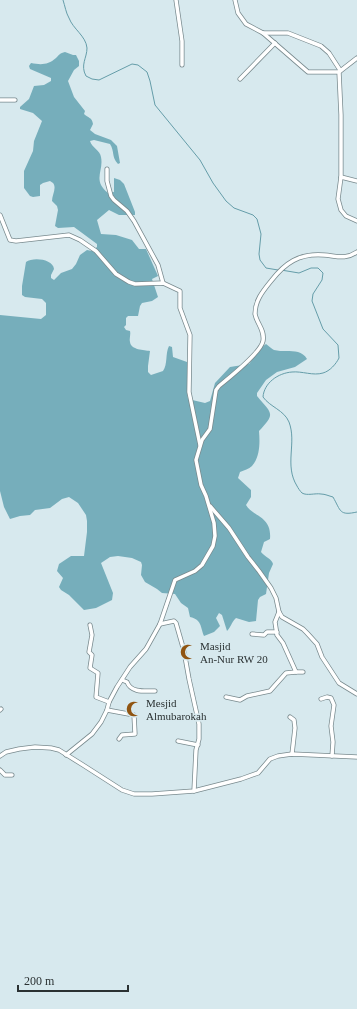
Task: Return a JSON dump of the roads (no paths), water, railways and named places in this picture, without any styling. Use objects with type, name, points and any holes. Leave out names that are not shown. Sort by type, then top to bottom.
[{"type":"street","points":[[176,0],[182,41],[182,65]]},
{"type":"street","points":[[235,0],[238,13],[244,22],[275,43],[308,72],[340,71],[357,58]]},
{"type":"street","points":[[262,33],[288,33],[321,46],[329,53],[340,71],[342,177],[338,195],[339,205],[346,216],[357,221]]},
{"type":"street","points":[[240,79],[275,43]]},
{"type":"street","points":[[0,100],[15,100]]},
{"type":"street","points":[[107,168],[107,181],[111,196],[127,211],[134,221],[158,264],[163,283]]},
{"type":"street","points":[[342,177],[357,181]]},
{"type":"street","points":[[0,215],[10,240],[69,235],[80,240],[96,251],[116,274],[129,282],[135,284],[163,283],[181,291],[180,308],[190,335],[189,392],[201,446]]},
{"type":"street","points":[[66,755],[92,734],[101,722],[109,702],[122,680],[130,667],[146,649],[155,634],[160,624],[175,580],[195,571],[202,565],[213,546],[215,536],[214,523],[209,504],[201,485],[196,460],[202,440],[212,423],[216,390],[250,360],[263,343],[262,329],[256,318],[255,309],[258,298],[274,278],[294,260],[303,257],[325,255],[341,258],[353,255],[357,252]]},
{"type":"street","points":[[209,504],[229,528],[245,553],[271,588],[276,598],[279,612],[284,619],[308,633],[317,644],[322,657],[339,683],[357,694]]},
{"type":"street","points":[[279,612],[275,622],[277,628],[276,632],[284,645],[296,672]]},
{"type":"street","points":[[160,624],[174,621],[176,623],[184,651],[199,724],[194,791]]},
{"type":"street","points":[[90,625],[92,635],[90,652],[92,655],[90,668],[98,673],[96,696],[97,698],[109,702]]},
{"type":"street","points":[[252,634],[263,636],[267,632],[276,632]]},
{"type":"street","points":[[226,697],[240,700],[247,696],[270,691],[286,673],[303,672]]},
{"type":"street","points":[[122,680],[127,682],[129,687],[133,690],[155,691]]},
{"type":"street","points":[[321,699],[326,697],[331,698],[334,705],[331,726],[333,742],[332,756]]},
{"type":"street","points":[[107,710],[134,715],[135,734],[122,735],[119,739]]},
{"type":"street","points":[[290,716],[294,720],[295,728],[292,754]]},
{"type":"street","points":[[178,741],[198,745]]},
{"type":"street","points":[[0,756],[12,750],[35,747],[59,750],[126,792],[152,794],[194,791],[258,773],[270,759],[278,756],[292,754],[357,756]]},
{"type":"street","points":[[0,770],[5,775],[12,775]]},
{"type":"waterway","points":[[63,0],[67,14],[73,26],[82,36],[86,44],[87,52],[84,62],[84,72],[86,76],[99,80],[132,64],[138,65],[147,72],[155,105],[200,160],[213,183],[226,201],[234,208],[253,215],[257,219],[261,234],[259,254],[260,260],[266,268],[278,270]]},
{"type":"waterway","points":[[281,270],[299,273],[311,268],[318,268],[323,273],[322,280],[313,294],[312,301],[323,329],[338,345],[339,358],[328,371],[323,373],[315,374],[292,372],[282,374],[269,383],[263,397],[284,414],[289,422],[292,438],[291,470],[297,487],[302,493],[322,494],[333,497],[339,509],[344,513],[357,512]]},
{"type":"place","name":"Masjid An-Nur RW 20","points":[[188,652]]},
{"type":"place","name":"Mesjid Almubarokah","points":[[134,709]]}]
